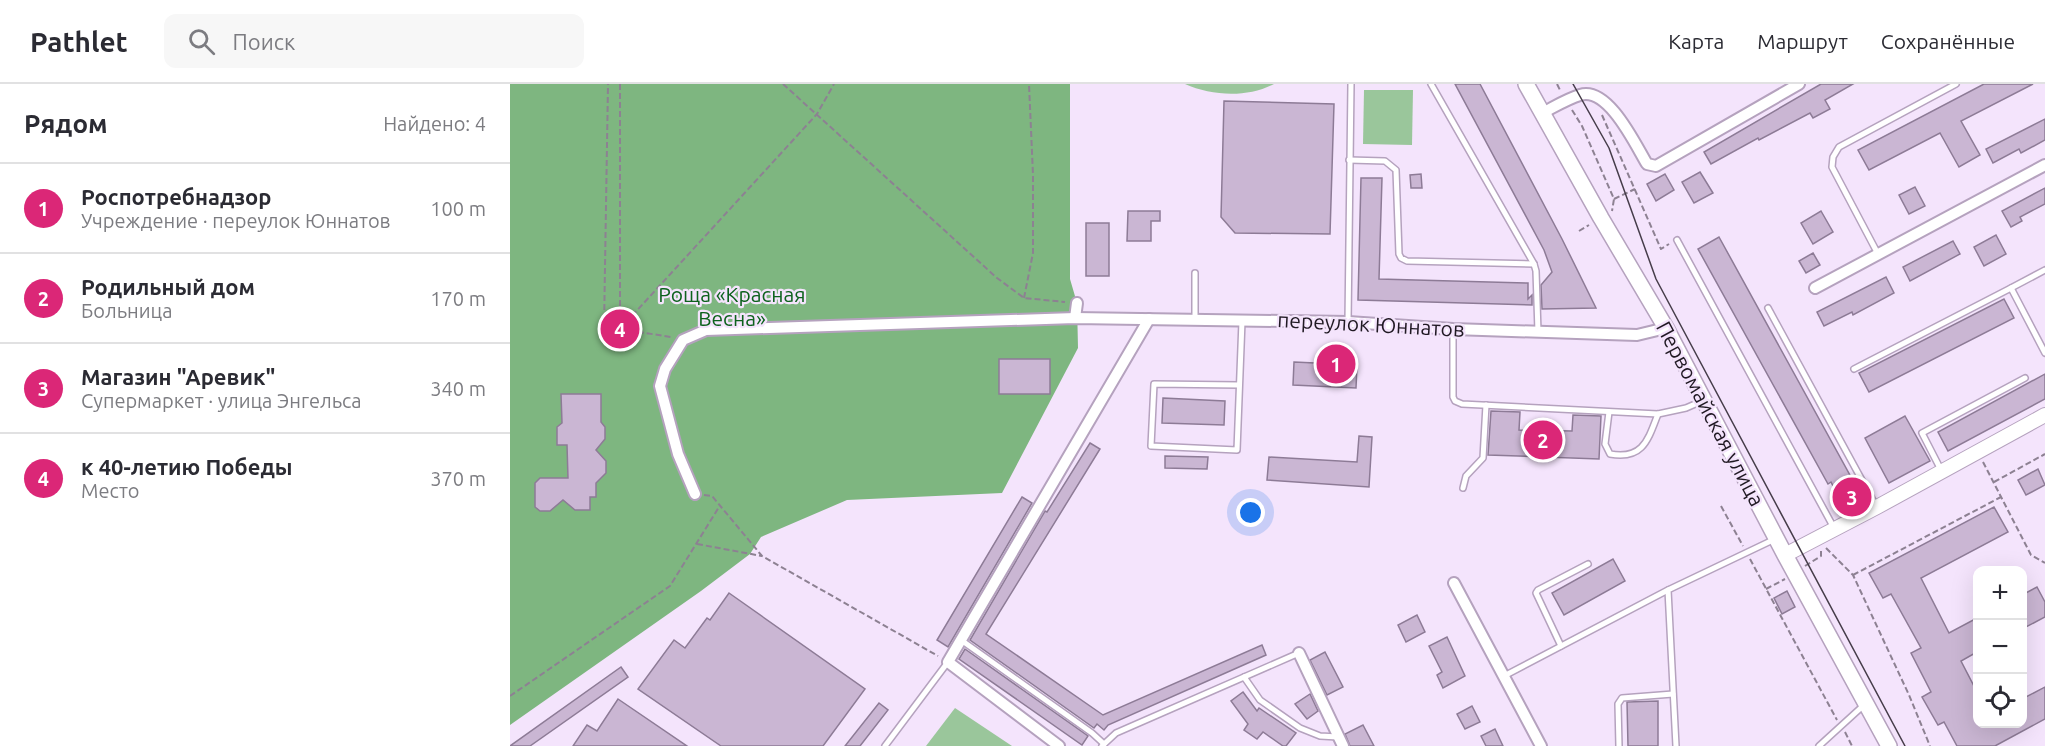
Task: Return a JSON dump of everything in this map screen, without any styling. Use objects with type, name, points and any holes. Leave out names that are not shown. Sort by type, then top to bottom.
[{"type":"main road","name":"Первомайская улица","points":[[1526,84],[1666,328],[1785,555],[1889,746]]},
{"type":"street","points":[[1542,113],[1581,94],[1592,94],[1614,110],[1647,164],[1656,166],[1799,84]]},
{"type":"street","points":[[1815,288],[2045,165]]},
{"type":"street","points":[[1075,318],[1077,303]]},
{"type":"street","name":"переулок Юннатов","points":[[684,340],[706,330],[1075,318],[1348,322],[1454,329],[1637,334],[1666,328]]},
{"type":"street","points":[[1059,746],[948,662],[1149,319]]},
{"type":"street","points":[[684,340],[665,369],[660,386],[678,454],[696,494]]},
{"type":"street","points":[[1785,555],[2045,415]]},
{"type":"street","points":[[1454,583],[1541,746]]},
{"type":"street","points":[[1299,653],[1340,741]]},
{"type":"lane","points":[[1348,322],[1352,84]]},
{"type":"lane","points":[[1431,84],[1534,264],[1538,332]]},
{"type":"lane","points":[[1878,254],[1832,167],[1833,157],[1839,147],[1956,84]]},
{"type":"lane","points":[[1349,160],[1385,161],[1396,170],[1398,254],[1401,258],[1407,261],[1534,264]]},
{"type":"lane","points":[[1677,240],[1835,529]]},
{"type":"lane","points":[[1854,369],[2045,270]]},
{"type":"lane","points":[[1195,273],[1195,319]]},
{"type":"lane","points":[[2011,288],[2045,353]]},
{"type":"lane","points":[[1768,308],[1877,507]]},
{"type":"lane","points":[[1239,385],[1154,384],[1151,446],[1237,450],[1242,319]]},
{"type":"lane","points":[[1454,329],[1453,397],[1455,402],[1462,404],[1658,414],[1686,408],[1703,400]]},
{"type":"lane","points":[[1942,471],[1922,433],[2025,378]]},
{"type":"lane","points":[[1463,488],[1466,476],[1484,458],[1486,405]]},
{"type":"lane","points":[[1609,411],[1605,444],[1610,454],[1622,456],[1634,453],[1646,445],[1658,414]]},
{"type":"lane","points":[[1504,676],[1668,590],[1776,538]]},
{"type":"lane","points":[[1561,646],[1536,593],[1588,564]]},
{"type":"lane","points":[[1668,590],[1676,746]]},
{"type":"lane","points":[[961,640],[1092,733],[1103,745],[1116,733],[1299,653]]},
{"type":"lane","points":[[885,746],[948,662]]},
{"type":"lane","points":[[1244,677],[1260,700],[1300,728],[1340,741]]},
{"type":"lane","points":[[1618,746],[1618,704],[1622,698],[1673,694]]},
{"type":"lane","points":[[1819,746],[1866,704]]},
{"type":"path","points":[[604,328],[608,84]]},
{"type":"path","points":[[620,84],[620,329]]},
{"type":"path","points":[[783,84],[997,278],[1024,298],[1077,303]]},
{"type":"path","points":[[620,329],[817,114],[834,84]]},
{"type":"path","points":[[1024,298],[1033,253],[1033,175],[1029,84]]},
{"type":"path","points":[[1557,84],[1582,126],[1614,199],[1613,211],[1579,231]]},
{"type":"path","points":[[1601,114],[1661,249],[1677,240]]},
{"type":"path","points":[[1614,199],[1635,189]]},
{"type":"path","points":[[620,329],[684,340]]},
{"type":"path","points":[[1977,451],[2031,555],[2045,563]]},
{"type":"path","points":[[1994,482],[2045,454]]},
{"type":"path","points":[[712,496],[762,556]]},
{"type":"path","points":[[1853,575],[2001,497]]},
{"type":"path","points":[[1721,506],[1852,746]]},
{"type":"path","points":[[510,696],[670,586],[720,507]]},
{"type":"path","points":[[697,544],[762,556],[948,662]]},
{"type":"path","points":[[1822,544],[1853,575],[1930,746]]},
{"type":"green space","name":"Роща «Красная Весна»","points":[[510,84],[1070,84],[1070,279],[1077,303],[1078,348],[1002,493],[847,500],[761,537],[750,554],[701,591],[510,725]]},
{"type":"green space","points":[[1185,84],[1274,84],[1252,92],[1230,94],[1206,91]]},
{"type":"green space","points":[[1364,90],[1413,90],[1412,145],[1363,144]]},
{"type":"green space","points":[[955,708],[1012,746],[926,746]]},
{"type":"building","points":[[1455,84],[1480,84],[1596,308],[1542,309],[1541,285],[1552,272],[1544,250]]},
{"type":"building","points":[[1821,84],[1853,84],[1825,100],[1830,109],[1813,118],[1810,113],[1711,164],[1704,152]]},
{"type":"building","points":[[1984,84],[2033,84],[1961,121],[1980,155],[1959,167],[1940,133],[1869,170],[1858,150]]},
{"type":"building","points":[[1224,101],[1334,104],[1330,234],[1235,233],[1221,217]]},
{"type":"building","points":[[2045,119],[2045,140],[2021,153],[2019,149],[1993,163],[1986,149]]},
{"type":"building","points":[[1700,172],[1713,193],[1694,203],[1682,182]]},
{"type":"building","points":[[1421,174],[1422,188],[1411,188],[1410,175]]},
{"type":"building","points":[[1665,174],[1674,190],[1656,201],[1647,184]]},
{"type":"building","points":[[1361,178],[1382,178],[1379,279],[1528,283],[1528,299],[1532,295],[1532,305],[1358,300]]},
{"type":"building","points":[[1915,187],[1925,206],[1909,214],[1899,195]]},
{"type":"building","points":[[2045,188],[2045,204],[2020,217],[2022,221],[2011,227],[2002,211]]},
{"type":"building","points":[[1128,211],[1160,211],[1160,221],[1151,221],[1151,241],[1127,241]]},
{"type":"building","points":[[1821,211],[1833,232],[1813,244],[1801,223]]},
{"type":"building","points":[[1086,223],[1109,223],[1109,276],[1086,276]]},
{"type":"building","points":[[1996,235],[2006,254],[1984,266],[1974,247]]},
{"type":"building","points":[[1719,237],[1856,486],[1859,485],[1866,498],[1845,510],[1831,482],[1828,484],[1698,249]]},
{"type":"building","points":[[1953,241],[1960,254],[1910,281],[1903,267]]},
{"type":"building","points":[[1813,253],[1820,265],[1806,273],[1799,261]]},
{"type":"building","points":[[1886,277],[1894,293],[1853,315],[1852,312],[1824,326],[1817,312]]},
{"type":"building","points":[[2004,299],[2014,318],[1869,392],[1859,373]]},
{"type":"building","points":[[999,359],[1050,359],[1050,394],[999,394]]},
{"type":"building","points":[[1294,362],[1357,365],[1356,388],[1293,385]]},
{"type":"building","points":[[2045,374],[2045,399],[1948,451],[1938,432]]},
{"type":"building","points":[[561,394],[601,394],[601,422],[605,427],[605,439],[596,450],[606,461],[606,473],[596,483],[596,497],[590,497],[590,510],[575,510],[563,500],[550,511],[540,511],[535,507],[535,483],[540,478],[568,478],[567,445],[557,445],[557,427],[562,423]]},
{"type":"building","points":[[1163,398],[1225,401],[1224,425],[1162,423]]},
{"type":"building","points":[[1491,411],[1520,412],[1519,430],[1572,431],[1573,415],[1601,416],[1599,459],[1488,455]]},
{"type":"building","points":[[1905,416],[1930,461],[1889,483],[1865,438]]},
{"type":"building","points":[[1359,436],[1372,437],[1369,487],[1267,480],[1269,457],[1357,462]]},
{"type":"building","points":[[1090,443],[1100,449],[986,634],[1103,715],[1262,645],[1266,655],[1108,725],[1104,730],[1097,724],[1094,728],[970,640],[1045,511],[1047,512]]},
{"type":"building","points":[[1165,456],[1208,457],[1207,469],[1165,468]]},
{"type":"building","points":[[2038,469],[2045,485],[2026,495],[2018,480]]},
{"type":"building","points":[[1022,497],[1032,503],[948,647],[937,640]]},
{"type":"building","points":[[1994,507],[2008,532],[1921,578],[1949,633],[1973,620],[1973,654],[1961,661],[1973,684],[1973,728],[2027,728],[2027,696],[2045,687],[2045,719],[1995,746],[1957,746],[1944,722],[1938,725],[1922,697],[1931,692],[1911,653],[1921,648],[1891,594],[1883,598],[1869,573]]},
{"type":"building","points":[[1613,559],[1625,581],[1564,615],[1552,593]]},
{"type":"building","points":[[2037,587],[2045,602],[2045,617],[2027,626],[2027,620],[2027,592]]},
{"type":"building","points":[[1787,591],[1795,607],[1782,614],[1774,598]]},
{"type":"building","points":[[729,593],[865,689],[823,746],[721,746],[638,689],[674,640],[685,648],[707,618],[710,620]]},
{"type":"building","points":[[1417,615],[1425,632],[1406,642],[1398,625]]},
{"type":"building","points":[[1447,637],[1465,676],[1443,688],[1437,675],[1442,672],[1429,646]]},
{"type":"building","points":[[965,649],[1088,736],[1082,745],[959,659]]},
{"type":"building","points":[[1325,652],[1343,687],[1327,695],[1310,660]]},
{"type":"building","points":[[621,667],[628,677],[530,746],[510,746]]},
{"type":"building","points":[[1243,692],[1257,711],[1259,708],[1296,733],[1286,746],[1263,732],[1257,739],[1244,730],[1248,724],[1231,701]]},
{"type":"building","points":[[1310,694],[1318,711],[1307,719],[1295,704]]},
{"type":"building","points":[[618,699],[687,746],[573,746],[587,725],[597,731]]},
{"type":"building","points":[[1658,701],[1658,746],[1628,746],[1627,702]]},
{"type":"building","points":[[879,703],[888,710],[860,746],[845,746]]},
{"type":"building","points":[[1472,706],[1480,722],[1465,729],[1457,714]]},
{"type":"building","points":[[1363,725],[1374,746],[1350,746],[1345,734]]},
{"type":"building","points":[[1495,729],[1503,746],[1486,746],[1481,736]]},
{"type":"tram line","points":[[1573,84],[1609,148],[1656,279],[1905,746]]},
{"type":"place","name":"к 40-летию Победы","points":[[620,329]]},
{"type":"place","name":"Роспотребнадзор","points":[[1336,364]]},
{"type":"place","name":"Родильный дом","points":[[1543,440]]},
{"type":"place","name":"Магазин \"Аревик\"","points":[[1852,497]]}]
